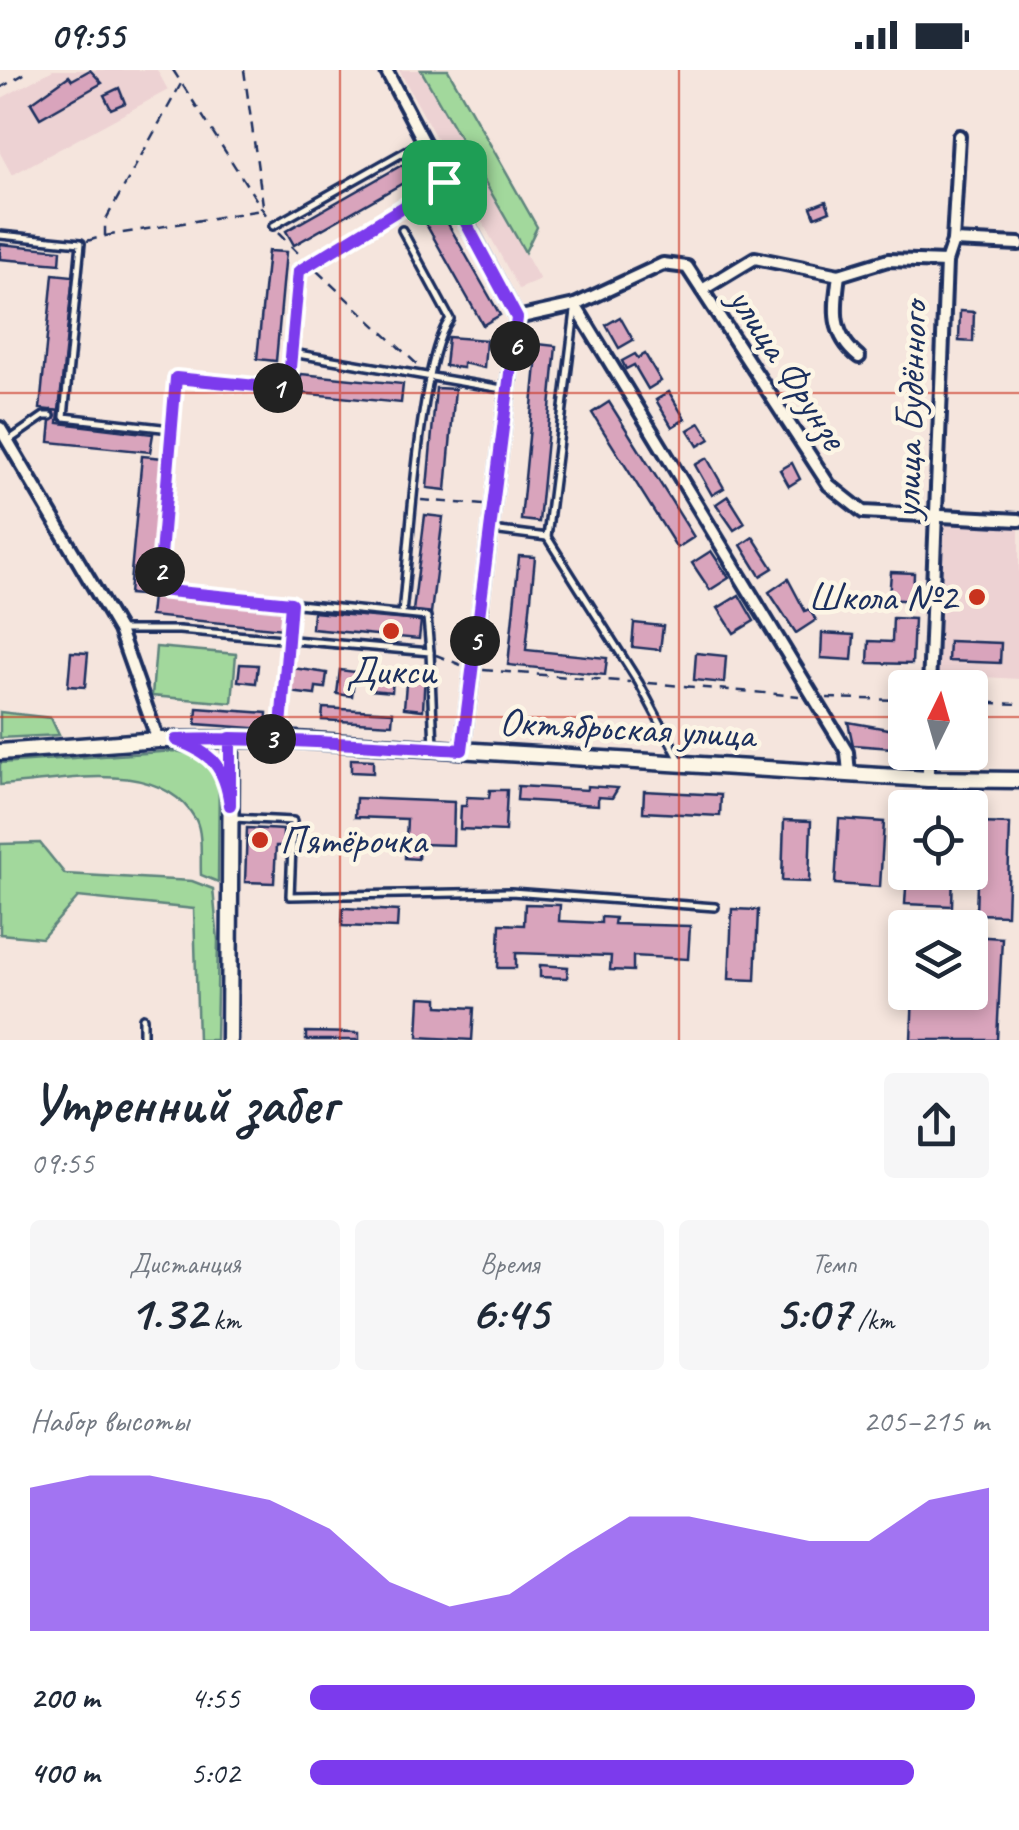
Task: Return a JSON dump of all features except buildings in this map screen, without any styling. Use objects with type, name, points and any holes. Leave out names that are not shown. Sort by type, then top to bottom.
[{"type":"main road","points":[[230,738],[230,1040]]},
{"type":"main road","name":"Октябрьская улица","points":[[0,752],[158,740],[280,739],[928,779],[1019,780]]},
{"type":"street","points":[[386,70],[517,318],[511,391],[462,750]]},
{"type":"street","name":"улица Будённого","points":[[929,670],[946,262],[954,241],[959,136]]},
{"type":"street","points":[[954,241],[1019,244]]},
{"type":"street","points":[[702,290],[754,258],[839,276],[888,260],[946,262]]},
{"type":"street","name":"улица Фрунзе","points":[[517,318],[576,304],[662,264],[676,262],[687,266],[828,485],[864,512],[1019,520]]},
{"type":"street","points":[[839,276],[835,320],[841,343],[859,357]]},
{"type":"street","points":[[576,304],[848,752],[849,774]]},
{"type":"street","points":[[0,428],[119,630],[158,740]]},
{"type":"street","points":[[928,770],[928,779]]},
{"type":"lane","points":[[273,226],[424,140]]},
{"type":"lane","points":[[434,749],[426,617],[158,590],[176,378],[288,389],[299,271],[444,182]]},
{"type":"lane","points":[[402,230],[450,320],[440,332],[430,376],[402,613]]},
{"type":"lane","points":[[0,236],[81,243],[58,417]]},
{"type":"lane","points":[[576,304],[547,537],[639,682],[683,764]]},
{"type":"lane","points":[[292,352],[511,391]]},
{"type":"lane","points":[[8,441],[44,416],[170,429]]},
{"type":"lane","points":[[492,530],[547,537]]},
{"type":"lane","points":[[280,739],[291,603]]},
{"type":"lane","points":[[119,630],[430,652]]},
{"type":"lane","points":[[176,740],[216,761],[226,779],[230,811],[293,822],[290,896],[511,892],[715,907]]},
{"type":"lane","points":[[143,1018],[143,1040]]},
{"type":"path","points":[[0,88],[31,70]]},
{"type":"path","points":[[173,70],[273,226],[430,376]]},
{"type":"path","points":[[244,70],[264,210]]},
{"type":"path","points":[[104,236],[105,222],[182,82]]},
{"type":"path","points":[[81,243],[264,210]]},
{"type":"path","points":[[414,499],[495,506]]},
{"type":"path","points":[[430,652],[471,669],[816,698],[888,700]]},
{"type":"path","points":[[988,703],[1019,704]]},
{"type":"shaded area","points":[[53,70],[157,70],[168,90],[12,175],[0,153],[0,99]]},
{"type":"shaded area","points":[[399,70],[421,70],[540,280],[519,289]]},
{"type":"shaded area","name":"Школа №2","points":[[940,515],[1019,519],[1019,679],[988,677],[988,670],[931,670]]},
{"type":"green space","points":[[421,70],[448,70],[537,227],[525,252]]},
{"type":"green space","points":[[156,647],[236,654],[232,703],[152,696]]},
{"type":"green space","points":[[0,712],[51,718],[59,735],[0,738]]},
{"type":"green space","points":[[175,751],[205,760],[219,774],[218,882],[201,875],[196,820],[179,800],[158,787],[107,777],[0,785],[0,763]]},
{"type":"green space","points":[[40,843],[65,874],[192,881],[213,889],[218,941],[216,1040],[198,1040],[194,909],[78,897],[42,938],[0,934],[0,844]]},
{"type":"place","name":"Школа №2","points":[[977,597]]},
{"type":"place","name":"Дикси","points":[[391,631]]},
{"type":"place","name":"Пятёрочка","points":[[260,840]]},
{"type":"route","points":[[444,182],[299,271],[288,389],[176,378],[158,590],[291,603],[280,739],[230,738],[230,805],[226,779],[216,761],[200,748],[176,740],[230,738],[280,739],[462,750],[511,391],[517,318],[444,182]]}]
